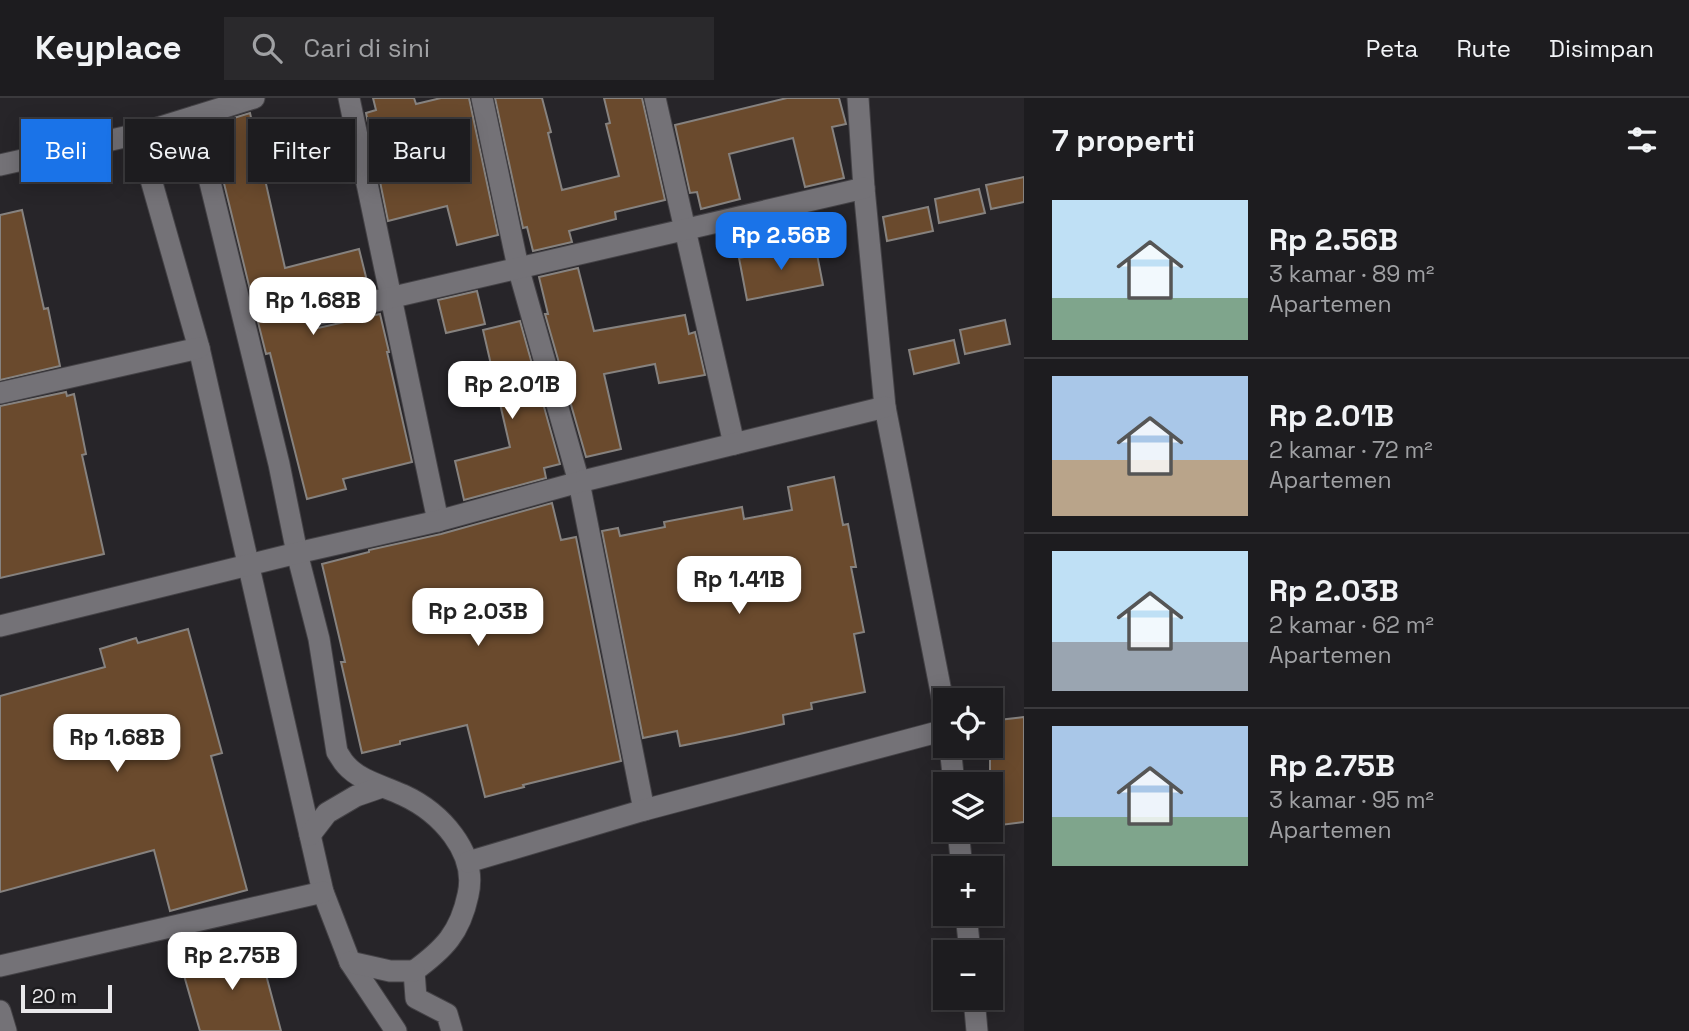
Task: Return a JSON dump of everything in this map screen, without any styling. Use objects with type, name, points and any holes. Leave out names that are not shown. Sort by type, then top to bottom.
[{"type":"street","points":[[187,119],[254,98]]},
{"type":"street","points":[[349,98],[438,521]]},
{"type":"street","points":[[482,98],[518,267],[579,482],[644,810]]},
{"type":"street","points":[[655,98],[734,444]]},
{"type":"street","points":[[858,98],[885,407],[940,688]]},
{"type":"street","points":[[194,117],[319,639],[337,752],[346,766],[358,775],[404,795],[440,821],[457,840],[468,862],[470,887],[466,908],[457,928],[438,953],[414,971],[390,971],[350,962]]},
{"type":"street","points":[[0,165],[125,137]]},
{"type":"street","points":[[152,182],[199,348],[323,892],[350,962],[396,1031]]},
{"type":"street","points":[[316,314],[864,188]]},
{"type":"street","points":[[0,393],[199,348]]},
{"type":"street","points":[[0,626],[249,564],[438,521],[579,482],[885,407]]},
{"type":"street","points":[[468,862],[644,810],[933,733]]},
{"type":"street","points":[[310,835],[327,813],[356,796],[382,787]]},
{"type":"street","points":[[0,967],[323,892]]},
{"type":"street","points":[[414,971],[416,998],[447,1014],[452,1031]]},
{"type":"street","points":[[975,1010],[977,1031]]},
{"type":"street","points":[[0,1011],[6,1031]]},
{"type":"building","points":[[373,98],[414,98],[416,104],[441,98],[469,98],[498,235],[457,245],[447,206],[388,221],[380,182],[470,182],[470,119],[369,119],[369,128],[366,113],[376,110]]},
{"type":"building","points":[[495,98],[542,98],[562,190],[619,176],[606,124],[610,123],[604,98],[642,98],[665,200],[615,212],[616,219],[569,231],[572,242],[533,251],[527,227],[523,228]]},
{"type":"building","points":[[787,98],[839,98],[846,124],[832,127],[844,178],[805,187],[793,138],[729,154],[740,199],[701,209],[697,192],[690,193],[675,125]]},
{"type":"building","points":[[250,113],[248,182],[266,182],[285,268],[359,249],[369,289],[312,302],[304,311],[303,319],[313,328],[318,328],[380,314],[412,462],[343,479],[346,489],[307,499],[270,353],[266,354],[224,182],[234,182],[234,119],[230,119]]},
{"type":"building","points":[[1024,177],[1024,202],[991,209],[986,185]]},
{"type":"building","points":[[979,189],[985,213],[939,223],[935,199]]},
{"type":"building","points":[[928,207],[933,231],[887,241],[883,217]]},
{"type":"building","points":[[22,210],[60,366],[0,380],[0,215]]},
{"type":"building","points":[[815,244],[823,285],[747,300],[739,258]]},
{"type":"building","points":[[578,268],[594,331],[685,315],[689,334],[695,332],[705,375],[659,383],[655,364],[604,374],[621,449],[586,457],[545,314],[548,314],[539,277]]},
{"type":"building","points":[[477,291],[485,324],[446,333],[438,300]]},
{"type":"building","points":[[1005,320],[1010,344],[965,354],[960,330]]},
{"type":"building","points":[[520,321],[560,464],[544,468],[546,478],[464,500],[455,461],[510,447],[483,330]]},
{"type":"building","points":[[954,340],[959,363],[914,374],[909,350]]},
{"type":"building","points":[[66,392],[67,396],[74,394],[86,454],[82,455],[104,554],[0,578],[0,406]]},
{"type":"building","points":[[834,477],[843,525],[848,524],[856,567],[851,567],[864,632],[854,634],[865,692],[811,703],[812,709],[783,715],[784,724],[735,735],[680,746],[677,731],[643,738],[602,531],[618,528],[620,536],[665,527],[664,522],[742,507],[744,519],[792,510],[788,487]]},
{"type":"building","points":[[552,503],[561,540],[576,537],[621,761],[485,797],[467,725],[362,753],[341,662],[345,662],[322,564]]},
{"type":"building","points":[[188,629],[222,753],[211,756],[247,890],[170,911],[154,850],[0,892],[0,696],[105,667],[100,649],[136,638],[138,643]]},
{"type":"building","points":[[1024,717],[1024,822],[1003,825],[1003,772],[990,772],[990,758],[1003,758],[1003,719]]},
{"type":"building","points":[[257,941],[281,1031],[200,1031],[181,965]]}]
